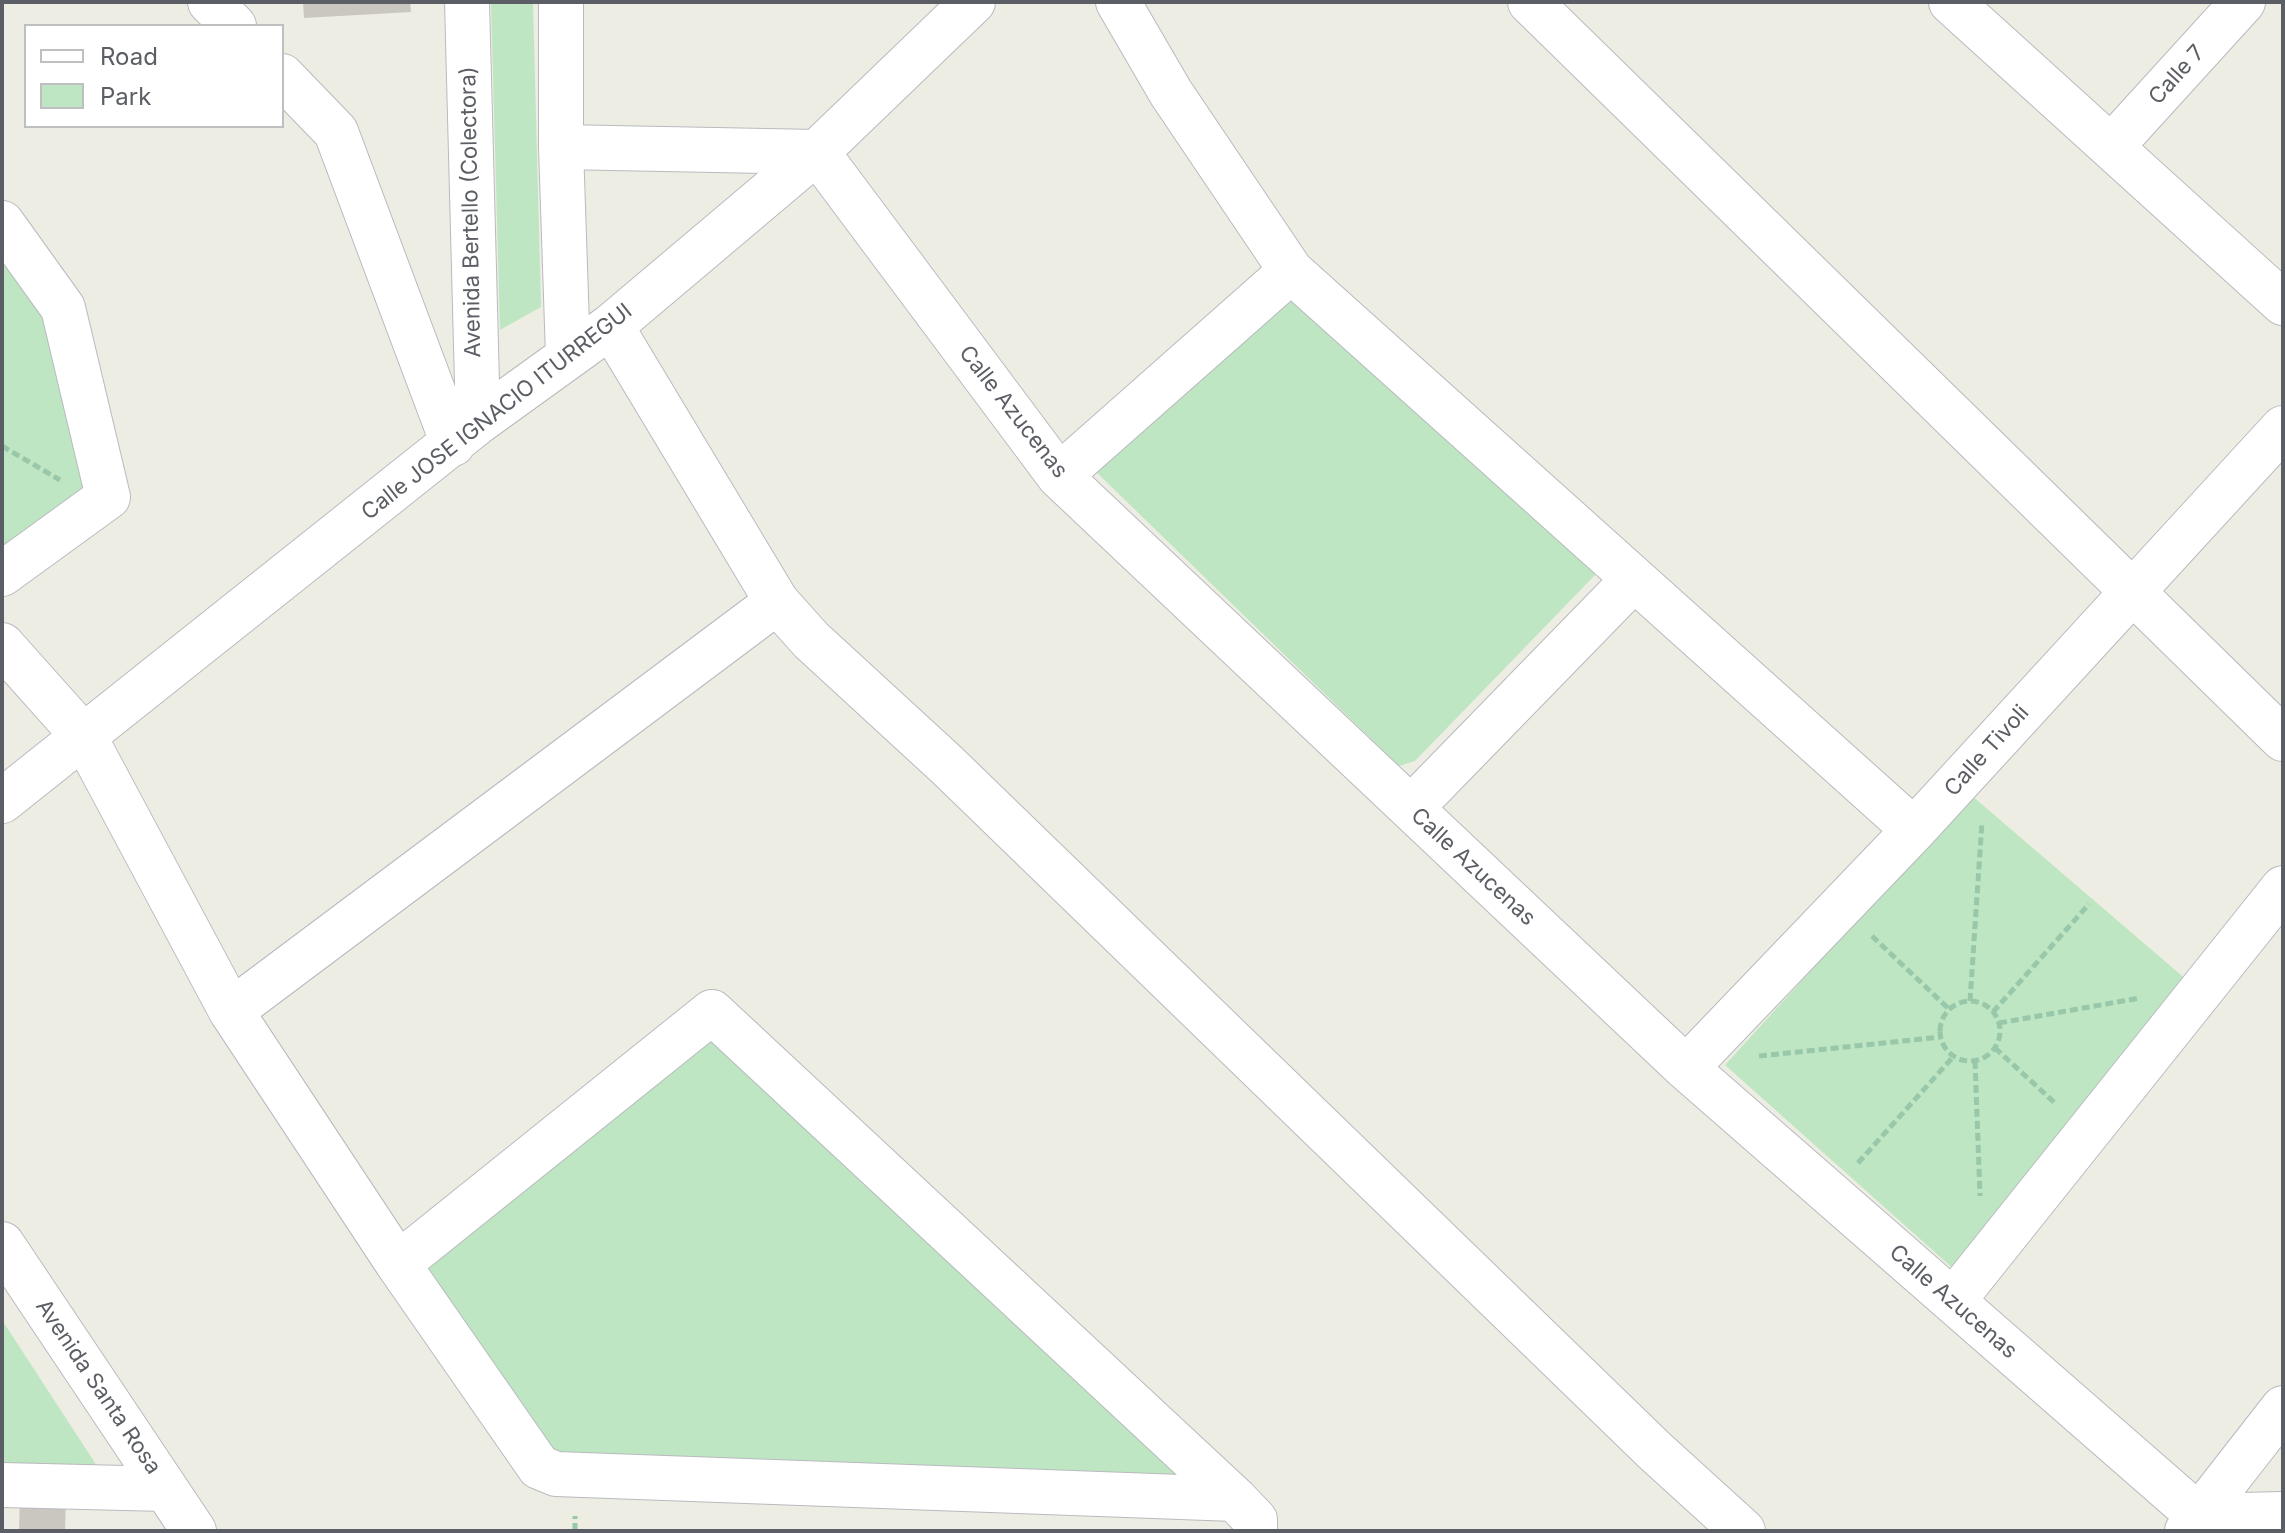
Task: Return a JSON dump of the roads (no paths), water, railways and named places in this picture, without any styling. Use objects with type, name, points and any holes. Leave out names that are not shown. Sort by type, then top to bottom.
[{"type":"street","points":[[210,2],[232,24]]},
{"type":"street","name":"Avenida Bertello (Colectora)","points":[[466,433],[467,2]]},
{"type":"street","points":[[561,2],[561,147],[568,356]]},
{"type":"street","name":"Calle JOSE IGNACIO ITURREGUI","points":[[2,801],[466,433],[611,326],[817,152],[973,2]]},
{"type":"street","points":[[1118,2],[1171,93],[1291,271],[1914,830]]},
{"type":"street","points":[[1530,2],[2283,739]]},
{"type":"street","points":[[1951,2],[2283,303]]},
{"type":"street","name":"Calle 7","points":[[2111,147],[2243,2]]},
{"type":"street","points":[[284,78],[336,132],[466,433]]},
{"type":"street","points":[[561,147],[817,152]]},
{"type":"street","name":"Calle Azucenas","points":[[817,152],[1059,476],[1686,1068],[1953,1301],[2193,1524]]},
{"type":"street","points":[[2,223],[63,308],[108,497],[2,574]]},
{"type":"street","points":[[1059,476],[1291,271]]},
{"type":"street","points":[[611,326],[777,602],[811,640],[947,765],[1655,1451],[1743,1531]]},
{"type":"street","name":"Calle Tivoli","points":[[1686,1068],[1914,830],[2283,428]]},
{"type":"street","points":[[1411,808],[1634,579]]},
{"type":"street","points":[[231,1011],[777,602]]},
{"type":"street","points":[[2,645],[85,738],[231,1011],[398,1264],[539,1467],[556,1474],[1245,1515]]},
{"type":"street","points":[[1953,1301],[2283,888]]},
{"type":"street","points":[[398,1264],[712,1012],[1245,1515]]},
{"type":"street","name":"Avenida Santa Rosa","points":[[2,1244],[194,1531]]},
{"type":"street","points":[[2193,1524],[2283,1408]]},
{"type":"street","points":[[2,1485],[166,1489]]},
{"type":"street","points":[[2193,1524],[2283,1514]]}]
